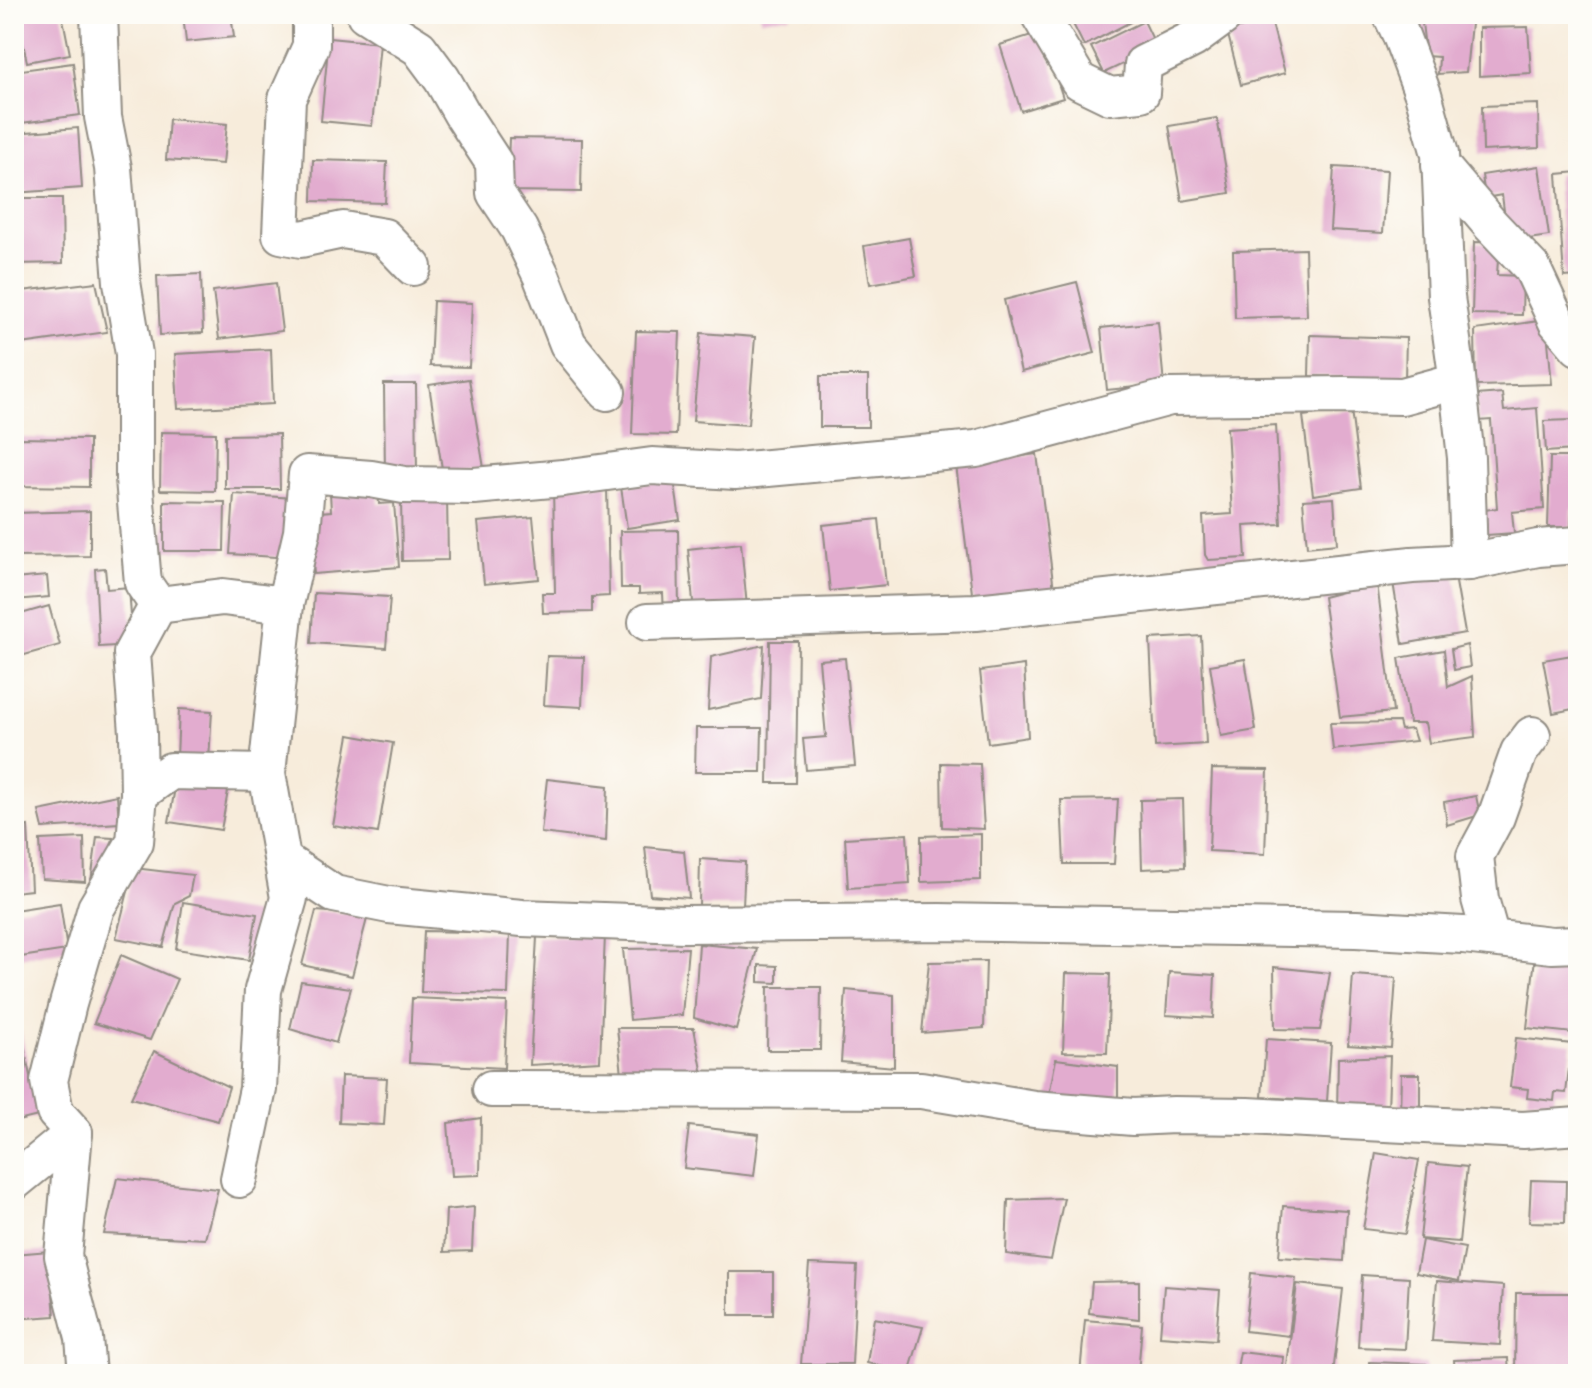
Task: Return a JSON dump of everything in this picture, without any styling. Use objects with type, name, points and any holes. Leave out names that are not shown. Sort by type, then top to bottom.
[{"type":"street","points":[[99,14],[103,117],[113,168],[122,282],[134,354],[134,479],[143,583],[158,605]]},
{"type":"street","points":[[311,14],[311,46],[287,99],[281,235],[301,239],[343,230],[384,237],[413,267]]},
{"type":"street","points":[[365,14],[419,48],[442,79],[494,163],[495,193],[519,229],[568,344],[607,392]]},
{"type":"street","points":[[1039,14],[1079,81],[1110,96],[1141,93],[1143,64],[1193,39],[1224,14]]},
{"type":"street","points":[[1391,14],[1423,94],[1440,154],[1446,297],[1466,458],[1469,562]]},
{"type":"street","points":[[1440,165],[1532,268],[1557,322],[1578,347]]},
{"type":"street","points":[[239,1179],[258,1089],[263,990],[289,898],[267,773],[284,609],[302,532],[307,474],[404,485],[474,486],[652,466],[735,471],[976,449],[1170,397],[1402,396],[1457,381]]},
{"type":"street","points":[[647,622],[976,612],[1412,565],[1469,562],[1538,548],[1578,545]]},
{"type":"street","points":[[158,605],[223,597],[285,605],[284,609]]},
{"type":"street","points":[[87,1374],[84,1338],[63,1256],[74,1133],[55,1112],[49,1081],[96,908],[135,842],[139,794],[132,653],[158,605]]},
{"type":"street","points":[[1491,938],[1480,899],[1475,856],[1496,817],[1519,752],[1532,735]]},
{"type":"street","points":[[139,794],[171,771],[267,773]]},
{"type":"street","points":[[283,860],[334,894],[389,905],[522,918],[684,924],[939,922],[1341,929],[1463,935],[1552,945],[1578,944]]},
{"type":"street","points":[[491,1089],[921,1090],[1034,1109],[1133,1117],[1248,1116],[1523,1130],[1578,1126]]},
{"type":"street","points":[[14,1182],[74,1133]]},
{"type":"building","points":[[17,14],[62,14],[70,54],[27,62]]},
{"type":"building","points":[[183,14],[231,14],[234,37],[186,42]]},
{"type":"building","points":[[760,14],[790,14],[791,16],[761,20]]},
{"type":"building","points":[[1068,14],[1146,14],[1084,46]]},
{"type":"building","points":[[1410,14],[1472,14],[1466,72],[1438,74],[1439,57],[1426,56],[1422,23],[1412,21]]},
{"type":"building","points":[[1271,20],[1285,73],[1241,85],[1227,31]]},
{"type":"building","points":[[1144,21],[1157,48],[1104,73],[1091,47]]},
{"type":"building","points":[[1528,27],[1531,73],[1479,76],[1479,28]]},
{"type":"building","points":[[16,29],[22,70],[14,70]]},
{"type":"building","points":[[1041,32],[1063,98],[1021,111],[1000,45]]},
{"type":"building","points":[[329,38],[380,43],[372,126],[321,121]]},
{"type":"building","points":[[73,63],[80,115],[14,124],[14,71]]},
{"type":"building","points":[[1538,104],[1539,148],[1483,151],[1482,106]]},
{"type":"building","points":[[1217,118],[1230,193],[1182,201],[1169,126]]},
{"type":"building","points":[[169,119],[227,124],[223,164],[166,160]]},
{"type":"building","points":[[78,128],[82,188],[14,193],[14,133]]},
{"type":"building","points":[[509,138],[582,139],[581,192],[507,191]]},
{"type":"building","points":[[313,160],[387,162],[385,203],[312,201]]},
{"type":"building","points":[[1539,166],[1549,236],[1508,242],[1502,195],[1485,198],[1482,175]]},
{"type":"building","points":[[1334,167],[1387,170],[1383,233],[1330,230]]},
{"type":"building","points":[[1578,172],[1578,276],[1564,277],[1557,174]]},
{"type":"building","points":[[14,198],[62,198],[63,263],[14,264]]},
{"type":"building","points":[[909,238],[916,276],[870,284],[864,246]]},
{"type":"building","points":[[1474,242],[1499,243],[1497,275],[1523,276],[1522,315],[1472,314]]},
{"type":"building","points":[[1305,249],[1307,316],[1235,318],[1233,251]]},
{"type":"building","points":[[201,274],[203,333],[160,335],[157,276]]},
{"type":"building","points":[[96,282],[107,332],[14,345],[14,292]]},
{"type":"building","points":[[1077,282],[1095,353],[1021,372],[1004,300]]},
{"type":"building","points":[[276,283],[282,331],[219,339],[213,291]]},
{"type":"building","points":[[433,301],[472,303],[469,367],[430,366]]},
{"type":"building","points":[[1546,320],[1552,384],[1476,386],[1475,330]]},
{"type":"building","points":[[1158,322],[1164,384],[1107,390],[1101,328]]},
{"type":"building","points":[[636,331],[680,332],[676,435],[632,434]]},
{"type":"building","points":[[701,333],[755,337],[748,425],[693,421]]},
{"type":"building","points":[[1310,335],[1406,338],[1405,379],[1309,376]]},
{"type":"building","points":[[271,349],[273,404],[178,409],[175,354]]},
{"type":"building","points":[[820,376],[868,376],[868,427],[820,427]]},
{"type":"building","points":[[469,379],[484,468],[443,475],[429,385]]},
{"type":"building","points":[[384,384],[416,384],[417,476],[385,477]]},
{"type":"building","points":[[1502,393],[1504,411],[1537,408],[1544,509],[1512,512],[1514,533],[1487,535],[1485,510],[1497,508],[1491,420],[1478,421],[1476,395]]},
{"type":"building","points":[[1351,410],[1361,488],[1313,495],[1303,416]]},
{"type":"building","points":[[1571,420],[1573,450],[1546,452],[1544,421]]},
{"type":"building","points":[[1276,425],[1281,524],[1244,526],[1246,558],[1208,560],[1205,555],[1203,516],[1232,514],[1227,428]]},
{"type":"building","points":[[161,432],[216,433],[215,491],[160,490]]},
{"type":"building","points":[[279,434],[280,489],[225,489],[225,435]]},
{"type":"building","points":[[14,438],[89,439],[89,487],[14,486]]},
{"type":"building","points":[[1037,454],[1054,590],[973,601],[956,465]]},
{"type":"building","points":[[1550,457],[1578,457],[1578,509],[1572,509],[1571,527],[1548,527]]},
{"type":"building","points":[[674,479],[680,520],[627,528],[621,487]]},
{"type":"building","points":[[607,485],[609,596],[592,597],[592,612],[543,613],[542,593],[555,593],[553,486]]},
{"type":"building","points":[[378,488],[379,504],[394,503],[399,567],[314,574],[309,513],[331,511],[330,492]]},
{"type":"building","points":[[234,494],[294,498],[290,558],[230,554]]},
{"type":"building","points":[[447,497],[448,560],[402,561],[401,498]]},
{"type":"building","points":[[1334,498],[1337,544],[1307,547],[1303,500]]},
{"type":"building","points":[[164,501],[225,502],[224,551],[164,551]]},
{"type":"building","points":[[90,511],[90,556],[14,557],[14,513]]},
{"type":"building","points":[[533,517],[539,579],[484,584],[478,522]]},
{"type":"building","points":[[879,519],[886,585],[830,591],[823,525]]},
{"type":"building","points":[[678,530],[679,613],[664,614],[663,593],[639,594],[639,588],[621,588],[620,531]]},
{"type":"building","points":[[741,543],[747,607],[694,612],[688,549]]},
{"type":"building","points":[[105,568],[107,589],[129,587],[133,645],[99,647],[95,569]]},
{"type":"building","points":[[1454,571],[1465,633],[1403,644],[1393,582]]},
{"type":"building","points":[[47,576],[49,597],[14,600],[14,579]]},
{"type":"building","points":[[1377,583],[1393,712],[1340,717],[1323,597]]},
{"type":"building","points":[[314,593],[390,597],[386,648],[311,643]]},
{"type":"building","points":[[49,606],[60,645],[14,658],[14,616]]},
{"type":"building","points":[[1201,636],[1206,744],[1155,747],[1150,639]]},
{"type":"building","points":[[770,641],[798,641],[796,783],[768,783]]},
{"type":"building","points":[[764,645],[761,699],[708,710],[711,657]]},
{"type":"building","points":[[1467,645],[1470,667],[1454,670],[1451,649]]},
{"type":"building","points":[[1444,650],[1448,687],[1472,676],[1475,737],[1429,743],[1425,723],[1409,723],[1399,658]]},
{"type":"building","points":[[1578,654],[1578,708],[1553,713],[1543,660]]},
{"type":"building","points":[[547,656],[584,657],[582,707],[544,705]]},
{"type":"building","points":[[845,658],[855,766],[806,770],[803,739],[826,737],[819,660]]},
{"type":"building","points":[[1245,659],[1256,730],[1221,736],[1210,665]]},
{"type":"building","points":[[1024,665],[1028,737],[988,743],[980,671]]},
{"type":"building","points":[[179,709],[212,711],[209,760],[177,758]]},
{"type":"building","points":[[1399,722],[1401,730],[1412,729],[1416,741],[1333,750],[1330,723]]},
{"type":"building","points":[[696,728],[762,728],[761,772],[695,772]]},
{"type":"building","points":[[349,735],[393,743],[378,833],[333,826]]},
{"type":"building","points":[[941,763],[980,764],[984,829],[942,827]]},
{"type":"building","points":[[1212,769],[1268,770],[1265,854],[1209,851]]},
{"type":"building","points":[[547,779],[608,786],[606,841],[541,833]]},
{"type":"building","points":[[176,782],[228,791],[221,830],[169,822]]},
{"type":"building","points":[[117,795],[119,823],[43,828],[39,811]]},
{"type":"building","points":[[1476,796],[1480,815],[1447,825],[1444,802]]},
{"type":"building","points":[[1118,799],[1114,864],[1064,864],[1061,800]]},
{"type":"building","points":[[1183,799],[1185,867],[1142,869],[1140,800]]},
{"type":"building","points":[[28,826],[31,890],[14,892],[14,828]]},
{"type":"building","points":[[907,834],[910,884],[848,888],[845,838]]},
{"type":"building","points":[[981,834],[981,880],[921,882],[921,836]]},
{"type":"building","points":[[97,837],[113,838],[103,882],[91,882]]},
{"type":"building","points":[[84,838],[85,882],[42,879],[40,840]]},
{"type":"building","points":[[645,847],[684,851],[689,898],[650,895]]},
{"type":"building","points":[[700,859],[745,862],[743,906],[699,906]]},
{"type":"building","points":[[134,868],[193,875],[189,896],[175,903],[163,947],[116,938]]},
{"type":"building","points":[[183,902],[257,914],[249,960],[176,949]]},
{"type":"building","points":[[60,903],[67,950],[14,958],[14,910]]},
{"type":"building","points":[[316,911],[368,915],[352,976],[302,965]]},
{"type":"building","points":[[424,931],[510,933],[508,994],[421,992]]},
{"type":"building","points":[[605,935],[600,1061],[530,1065],[537,937]]},
{"type":"building","points":[[699,944],[757,949],[736,1030],[694,1018]]},
{"type":"building","points":[[688,948],[682,1015],[630,1020],[623,949]]},
{"type":"building","points":[[121,955],[177,979],[150,1040],[94,1023]]},
{"type":"building","points":[[1535,958],[1578,963],[1573,1033],[1527,1028]]},
{"type":"building","points":[[986,961],[984,1028],[922,1033],[929,962]]},
{"type":"building","points":[[759,965],[777,966],[777,983],[759,982]]},
{"type":"building","points":[[1274,967],[1330,973],[1320,1030],[1275,1029]]},
{"type":"building","points":[[1169,972],[1215,975],[1213,1018],[1166,1015]]},
{"type":"building","points":[[1066,973],[1110,974],[1107,1053],[1063,1052]]},
{"type":"building","points":[[1353,975],[1396,978],[1391,1048],[1348,1045]]},
{"type":"building","points":[[301,981],[351,988],[336,1043],[290,1029]]},
{"type":"building","points":[[768,987],[821,987],[820,1050],[767,1050]]},
{"type":"building","points":[[846,990],[894,995],[894,1067],[841,1062]]},
{"type":"building","points":[[412,998],[507,1002],[504,1068],[409,1063]]},
{"type":"building","points":[[617,1028],[694,1028],[704,1080],[622,1074]]},
{"type":"building","points":[[21,1031],[38,1116],[14,1122],[14,1032]]},
{"type":"building","points":[[1516,1038],[1572,1044],[1566,1093],[1555,1092],[1554,1101],[1527,1098],[1528,1089],[1510,1087]]},
{"type":"building","points":[[1266,1039],[1331,1043],[1327,1101],[1262,1097]]},
{"type":"building","points":[[154,1051],[229,1087],[218,1121],[131,1098]]},
{"type":"building","points":[[1390,1056],[1388,1109],[1337,1114],[1338,1058]]},
{"type":"building","points":[[1056,1059],[1118,1067],[1118,1108],[1048,1100]]},
{"type":"building","points":[[1401,1074],[1420,1074],[1420,1114],[1400,1114]]},
{"type":"building","points":[[341,1076],[387,1078],[384,1125],[339,1123]]},
{"type":"building","points":[[481,1118],[480,1175],[452,1176],[448,1123]]},
{"type":"building","points":[[689,1126],[759,1134],[754,1176],[684,1168]]},
{"type":"building","points":[[1376,1153],[1419,1160],[1405,1234],[1363,1229]]},
{"type":"building","points":[[1428,1163],[1467,1167],[1459,1242],[1420,1239]]},
{"type":"building","points":[[117,1178],[218,1189],[205,1239],[104,1234]]},
{"type":"building","points":[[1531,1180],[1566,1181],[1565,1223],[1529,1222]]},
{"type":"building","points":[[1064,1198],[1051,1260],[1006,1254],[1008,1200]]},
{"type":"building","points":[[1283,1206],[1347,1210],[1344,1261],[1279,1257]]},
{"type":"building","points":[[474,1207],[472,1251],[444,1252],[446,1210]]},
{"type":"building","points":[[1422,1240],[1465,1248],[1459,1281],[1416,1273]]},
{"type":"building","points":[[49,1251],[55,1316],[14,1319],[14,1254]]},
{"type":"building","points":[[809,1264],[857,1266],[852,1364],[801,1364]]},
{"type":"building","points":[[729,1272],[773,1272],[773,1315],[729,1315]]},
{"type":"building","points":[[1251,1273],[1296,1278],[1289,1336],[1245,1331]]},
{"type":"building","points":[[1362,1275],[1409,1278],[1405,1349],[1358,1347]]},
{"type":"building","points":[[1139,1281],[1139,1319],[1089,1313],[1092,1282]]},
{"type":"building","points":[[1437,1281],[1503,1286],[1500,1345],[1432,1341]]},
{"type":"building","points":[[1297,1284],[1343,1289],[1333,1374],[1286,1374]]},
{"type":"building","points":[[1164,1286],[1220,1290],[1216,1340],[1160,1336]]},
{"type":"building","points":[[1516,1293],[1577,1293],[1575,1374],[1515,1374]]},
{"type":"building","points":[[874,1318],[923,1327],[909,1373],[867,1363]]},
{"type":"building","points":[[1085,1320],[1142,1325],[1138,1374],[1080,1374]]},
{"type":"building","points":[[1240,1352],[1284,1357],[1282,1374],[1236,1374]]},
{"type":"building","points":[[1508,1358],[1509,1374],[1455,1374],[1454,1360]]},
{"type":"building","points":[[1369,1362],[1426,1364],[1426,1374],[1368,1374]]}]
